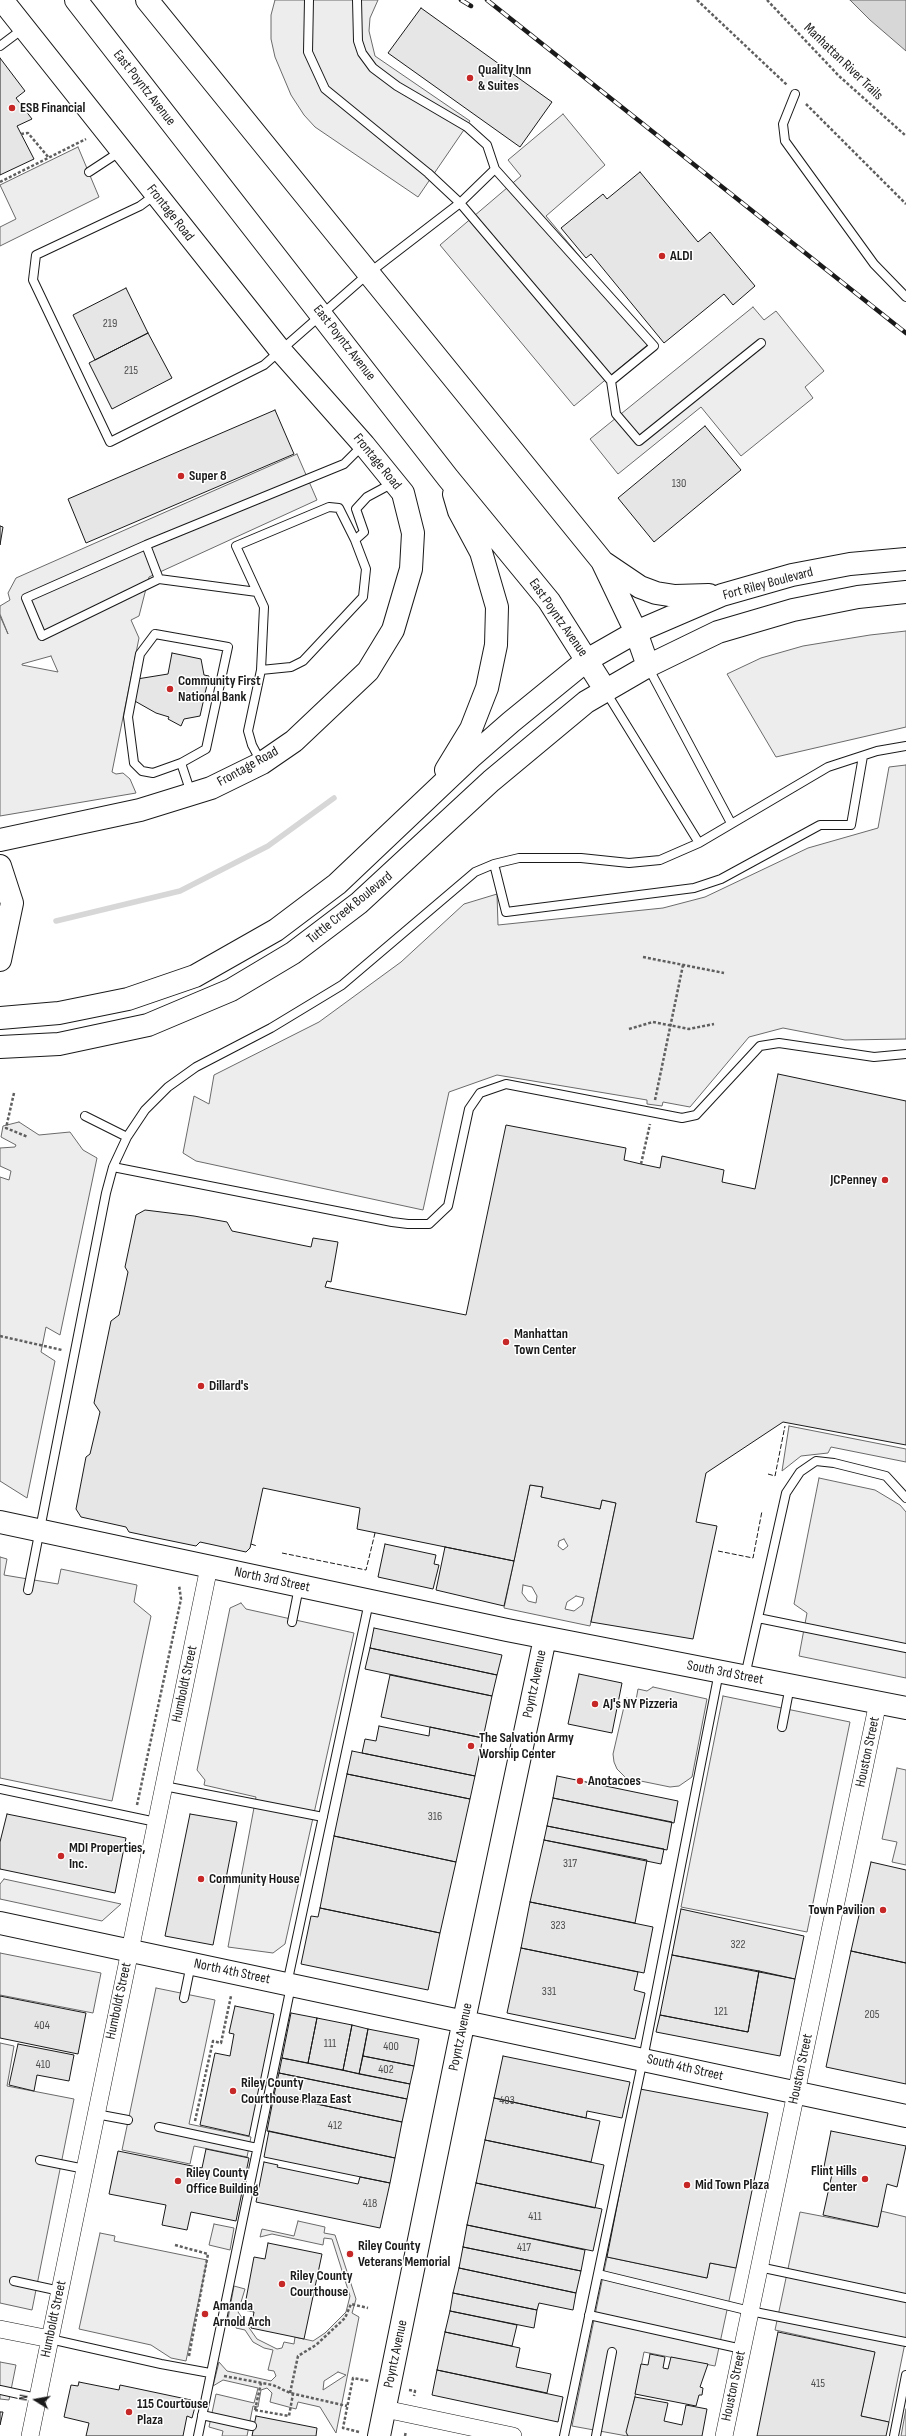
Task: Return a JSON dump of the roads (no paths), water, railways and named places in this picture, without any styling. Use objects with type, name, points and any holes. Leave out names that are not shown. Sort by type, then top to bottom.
[{"type":"main road","name":"Frontage Road","points":[[0,840],[140,810],[211,788],[262,763],[310,728],[368,672],[393,630],[411,569],[413,533],[403,493],[364,445],[280,350],[155,195],[2,0]]},
{"type":"main road","name":"East Poyntz Avenue","points":[[76,0],[448,478],[549,601],[606,691]]},
{"type":"main road","points":[[147,0],[602,561],[636,632],[648,666],[718,632],[793,610],[858,597],[906,592]]},
{"type":"main road","points":[[417,809],[449,765],[471,729],[487,688],[496,645],[497,607],[481,552],[459,511],[448,478]]},
{"type":"main road","name":"Fort Riley Boulevard","points":[[636,632],[722,595],[792,575],[850,564],[906,559]]},
{"type":"main road","points":[[602,561],[640,587],[656,593],[675,596],[722,595]]},
{"type":"main road","name":"Tuttle Creek Boulevard","points":[[0,1018],[59,1013],[128,999],[195,976],[276,930],[337,884],[471,757],[587,660],[636,632]]},
{"type":"main road","name":"Tuttle Creek Boulevard","points":[[0,1047],[59,1044],[148,1025],[231,990],[286,957],[359,903],[491,781],[547,733],[586,702],[648,666]]},
{"type":"main road","points":[[0,866],[12,903],[0,960]]},
{"type":"main road","name":"North 3rd Street","points":[[0,1522],[545,1638]]},
{"type":"main road","name":"South 3rd Street","points":[[545,1638],[906,1708]]},
{"type":"main road","name":"Poyntz Avenue","points":[[379,2436],[464,2021],[545,1638]]},
{"type":"main road","name":"North 4th Street","points":[[0,1923],[464,2021]]},
{"type":"main road","name":"South 4th Street","points":[[464,2021],[643,2058],[795,2093],[906,2116]]},
{"type":"street","name":"Humboldt Street","points":[[30,2436],[209,1567]]},
{"type":"street","name":"Houston Street","points":[[724,2436],[878,1702]]},
{"type":"street","points":[[0,2329],[50,2339]]},
{"type":"street","points":[[385,2409],[513,2436]]},
{"type":"lane","points":[[309,0],[308,52],[325,88],[428,173],[460,203],[611,381],[616,414],[639,442],[761,343]]},
{"type":"lane","points":[[357,0],[358,41],[362,53],[373,68],[397,86],[467,127],[486,145],[495,169],[654,346],[611,381]]},
{"type":"lane","points":[[0,46],[24,27]]},
{"type":"lane","points":[[795,94],[783,124],[785,141],[874,264],[906,297]]},
{"type":"lane","points":[[89,172],[122,151]]},
{"type":"lane","points":[[155,195],[140,206],[36,255],[33,280],[110,442],[264,365],[369,273],[460,203],[495,169]]},
{"type":"lane","points":[[257,592],[159,579],[42,636],[26,598],[146,545],[344,464],[364,445]]},
{"type":"lane","points":[[355,540],[364,532],[356,509],[367,497],[394,482]]},
{"type":"lane","points":[[261,670],[290,667],[303,661],[363,597],[366,569],[355,540],[339,508],[329,507],[236,546],[264,607],[261,670],[248,731],[252,745],[262,763]]},
{"type":"lane","points":[[146,545],[159,579]]},
{"type":"lane","points":[[155,634],[228,647],[206,749],[181,763],[153,773],[142,771],[134,763],[130,744],[128,717],[140,654],[155,634]]},
{"type":"lane","points":[[648,666],[731,823]]},
{"type":"lane","points":[[606,691],[699,843]]},
{"type":"lane","points":[[28,1590],[76,1352],[106,1192],[114,1167],[127,1137],[145,1110],[168,1087],[196,1067],[271,1028],[330,993],[475,872],[494,864],[519,858],[545,857],[629,863],[660,860],[699,843],[828,767],[863,756],[906,746]]},
{"type":"lane","points":[[494,864],[506,912],[694,888],[721,879],[820,825],[851,825],[863,756]]},
{"type":"lane","points":[[181,763],[191,794]]},
{"type":"lane","points":[[114,1167],[400,1223],[429,1224],[448,1206],[469,1109],[480,1093],[506,1084],[682,1118],[696,1115],[760,1046],[779,1043],[874,1057],[906,1054]]},
{"type":"lane","points":[[85,1116],[127,1137]]},
{"type":"lane","points":[[745,1677],[786,1493],[800,1472],[816,1461],[834,1463],[886,1476],[906,1498]]},
{"type":"lane","points":[[292,1622],[300,1586]]},
{"type":"lane","points":[[198,2436],[258,2148],[323,1817],[369,1601]]},
{"type":"lane","points":[[758,1618],[906,1648]]},
{"type":"lane","points":[[564,2436],[643,2058],[719,1672]]},
{"type":"lane","points":[[782,1727],[790,1685]]},
{"type":"lane","points":[[164,1786],[323,1817]]},
{"type":"lane","points":[[0,1789],[156,1822]]},
{"type":"lane","points":[[184,1998],[192,1964]]},
{"type":"lane","points":[[96,2114],[128,2120]]},
{"type":"lane","points":[[159,2127],[258,2148]]},
{"type":"lane","points":[[40,2160],[85,2169]]},
{"type":"lane","points":[[759,2267],[906,2298]]},
{"type":"lane","points":[[598,2274],[750,2311],[906,2342]]},
{"type":"lane","points":[[14,2281],[60,2291]]},
{"type":"lane","points":[[589,2315],[742,2349]]},
{"type":"lane","points":[[50,2339],[210,2373]]},
{"type":"lane","points":[[596,2436],[612,2352]]},
{"type":"lane","points":[[894,2436],[906,2375]]},
{"type":"lane","points":[[0,2390],[37,2398]]},
{"type":"lane","points":[[202,2415],[252,2426]]},
{"type":"waterway","points":[[56,921],[180,891],[268,846],[334,798]]},
{"type":"railway","points":[[461,0],[471,6]]},
{"type":"railway","points":[[487,0],[906,333]]},
{"type":"place","name":"Quality Inn & Suites","points":[[470,78]]},
{"type":"place","name":"ESB Financial","points":[[12,108]]},
{"type":"place","name":"ALDI","points":[[662,256]]},
{"type":"place","name":"Super 8","points":[[181,476]]},
{"type":"place","name":"Community First National Bank","points":[[170,689]]},
{"type":"place","name":"JCPenney","points":[[885,1180]]},
{"type":"place","name":"Manhattan Town Center","points":[[506,1342]]},
{"type":"place","name":"Dillard's","points":[[201,1386]]},
{"type":"place","name":"AJ's NY Pizzeria","points":[[595,1704]]},
{"type":"place","name":"The Salvation Army Worship Center","points":[[471,1746]]},
{"type":"place","name":"Anotacoes","points":[[580,1781]]},
{"type":"place","name":"MDI Properties, Inc.","points":[[61,1856]]},
{"type":"place","name":"Community House","points":[[201,1879]]},
{"type":"place","name":"Town Pavilion","points":[[883,1910]]},
{"type":"place","name":"Riley County Courthouse Plaza East","points":[[233,2091]]},
{"type":"place","name":"Flint Hills Center","points":[[865,2179]]},
{"type":"place","name":"Riley County Office Building","points":[[178,2181]]},
{"type":"place","name":"Mid Town Plaza","points":[[687,2185]]},
{"type":"place","name":"Riley County Veterans Memorial","points":[[350,2254]]},
{"type":"place","name":"Riley County Courthouse","points":[[282,2284]]},
{"type":"place","name":"Amanda Arnold Arch","points":[[205,2314]]},
{"type":"place","name":"115 Courtouse Plaza","points":[[129,2412]]}]
